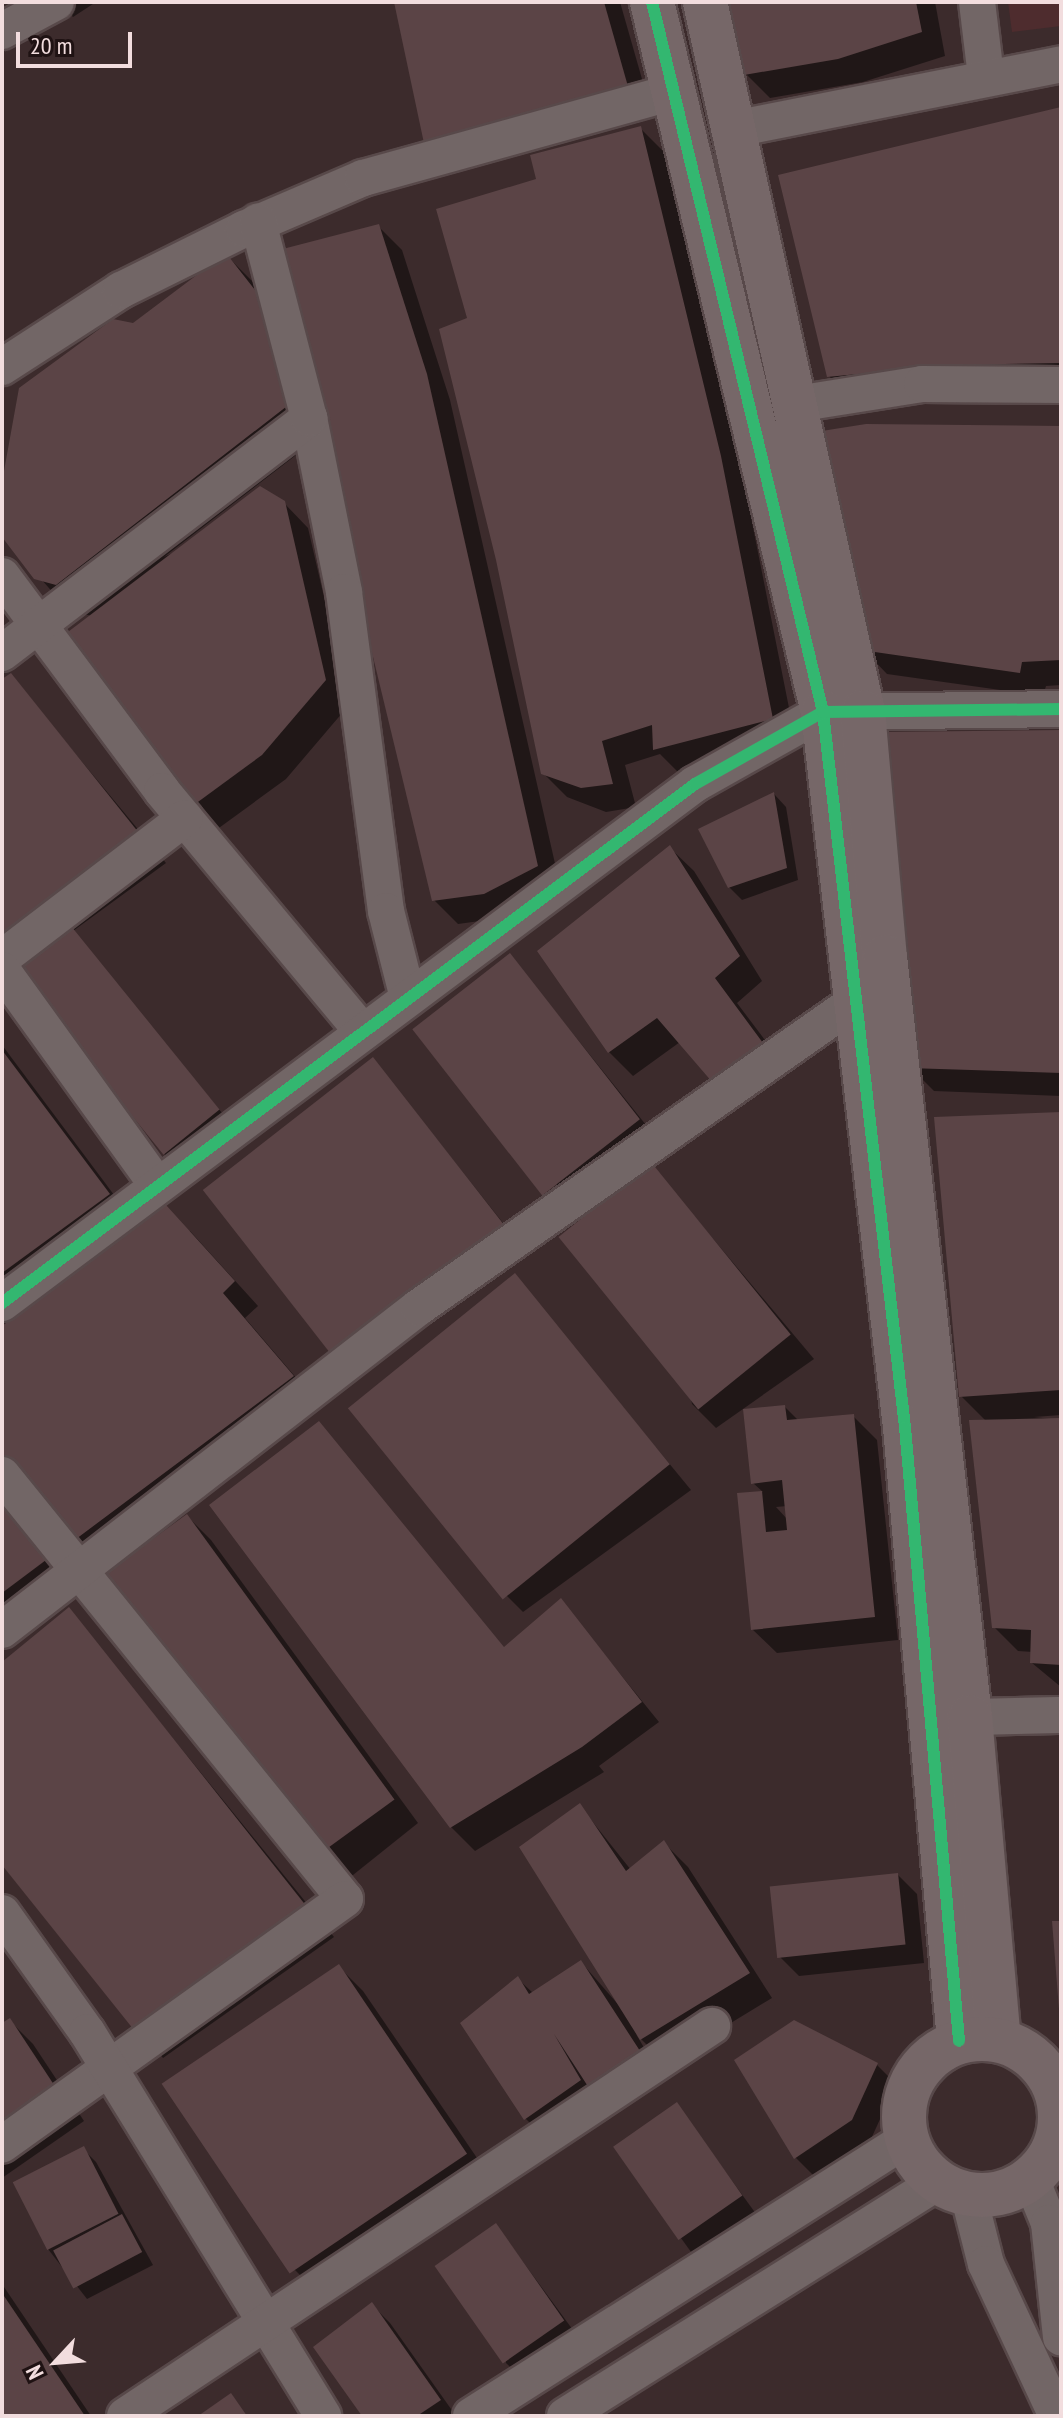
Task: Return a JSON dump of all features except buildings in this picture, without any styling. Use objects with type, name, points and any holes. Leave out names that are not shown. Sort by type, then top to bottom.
[{"type":"street","points":[[2,31],[56,2]]},
{"type":"street","points":[[652,2],[673,92],[843,712],[859,999],[907,1443],[979,2041]]},
{"type":"street","points":[[705,2],[796,404],[843,712],[885,957],[970,1717],[979,2041]]},
{"type":"street","points":[[977,2],[986,76]]},
{"type":"street","points":[[734,129],[986,76],[1061,64]]},
{"type":"street","points":[[2,367],[121,290],[258,222],[363,178],[673,92]]},
{"type":"street","points":[[258,222],[309,418],[344,592],[386,911],[408,998]]},
{"type":"street","points":[[796,404],[922,384],[1061,385]]},
{"type":"street","points":[[2,653],[309,418]]},
{"type":"street","points":[[2,576],[37,627],[185,818],[363,1032]]},
{"type":"street","points":[[2,1303],[695,784],[843,712],[1061,709]]},
{"type":"street","points":[[2,958],[185,818]]},
{"type":"street","points":[[2,970],[157,1185]]},
{"type":"street","points":[[2,1630],[419,1307],[859,999]]},
{"type":"street","points":[[2,1475],[345,1899],[2,2145]]},
{"type":"street","points":[[970,1717],[1061,1715]]},
{"type":"street","points":[[2,1913],[109,2069],[323,2416]]},
{"type":"street","points":[[125,2416],[712,2026]]},
{"type":"street","points":[[1048,2164],[1008,2192],[953,2187],[918,2162],[907,2139],[904,2112],[913,2081],[929,2059],[979,2041],[1024,2051],[1056,2084],[1061,2118],[1048,2164],[1049,2223],[1061,2337]]},
{"type":"street","points":[[471,2416],[907,2139]]},
{"type":"street","points":[[565,2416],[953,2187]]},
{"type":"street","points":[[953,2187],[1057,2416]]},
{"type":"shaded area","points":[[1008,2],[1061,2],[1061,26],[1012,32]]},
{"type":"cycle path","points":[[652,2],[823,712],[905,1427],[959,2041]]},
{"type":"cycle path","points":[[2,1303],[695,784],[823,712],[1061,709]]}]
